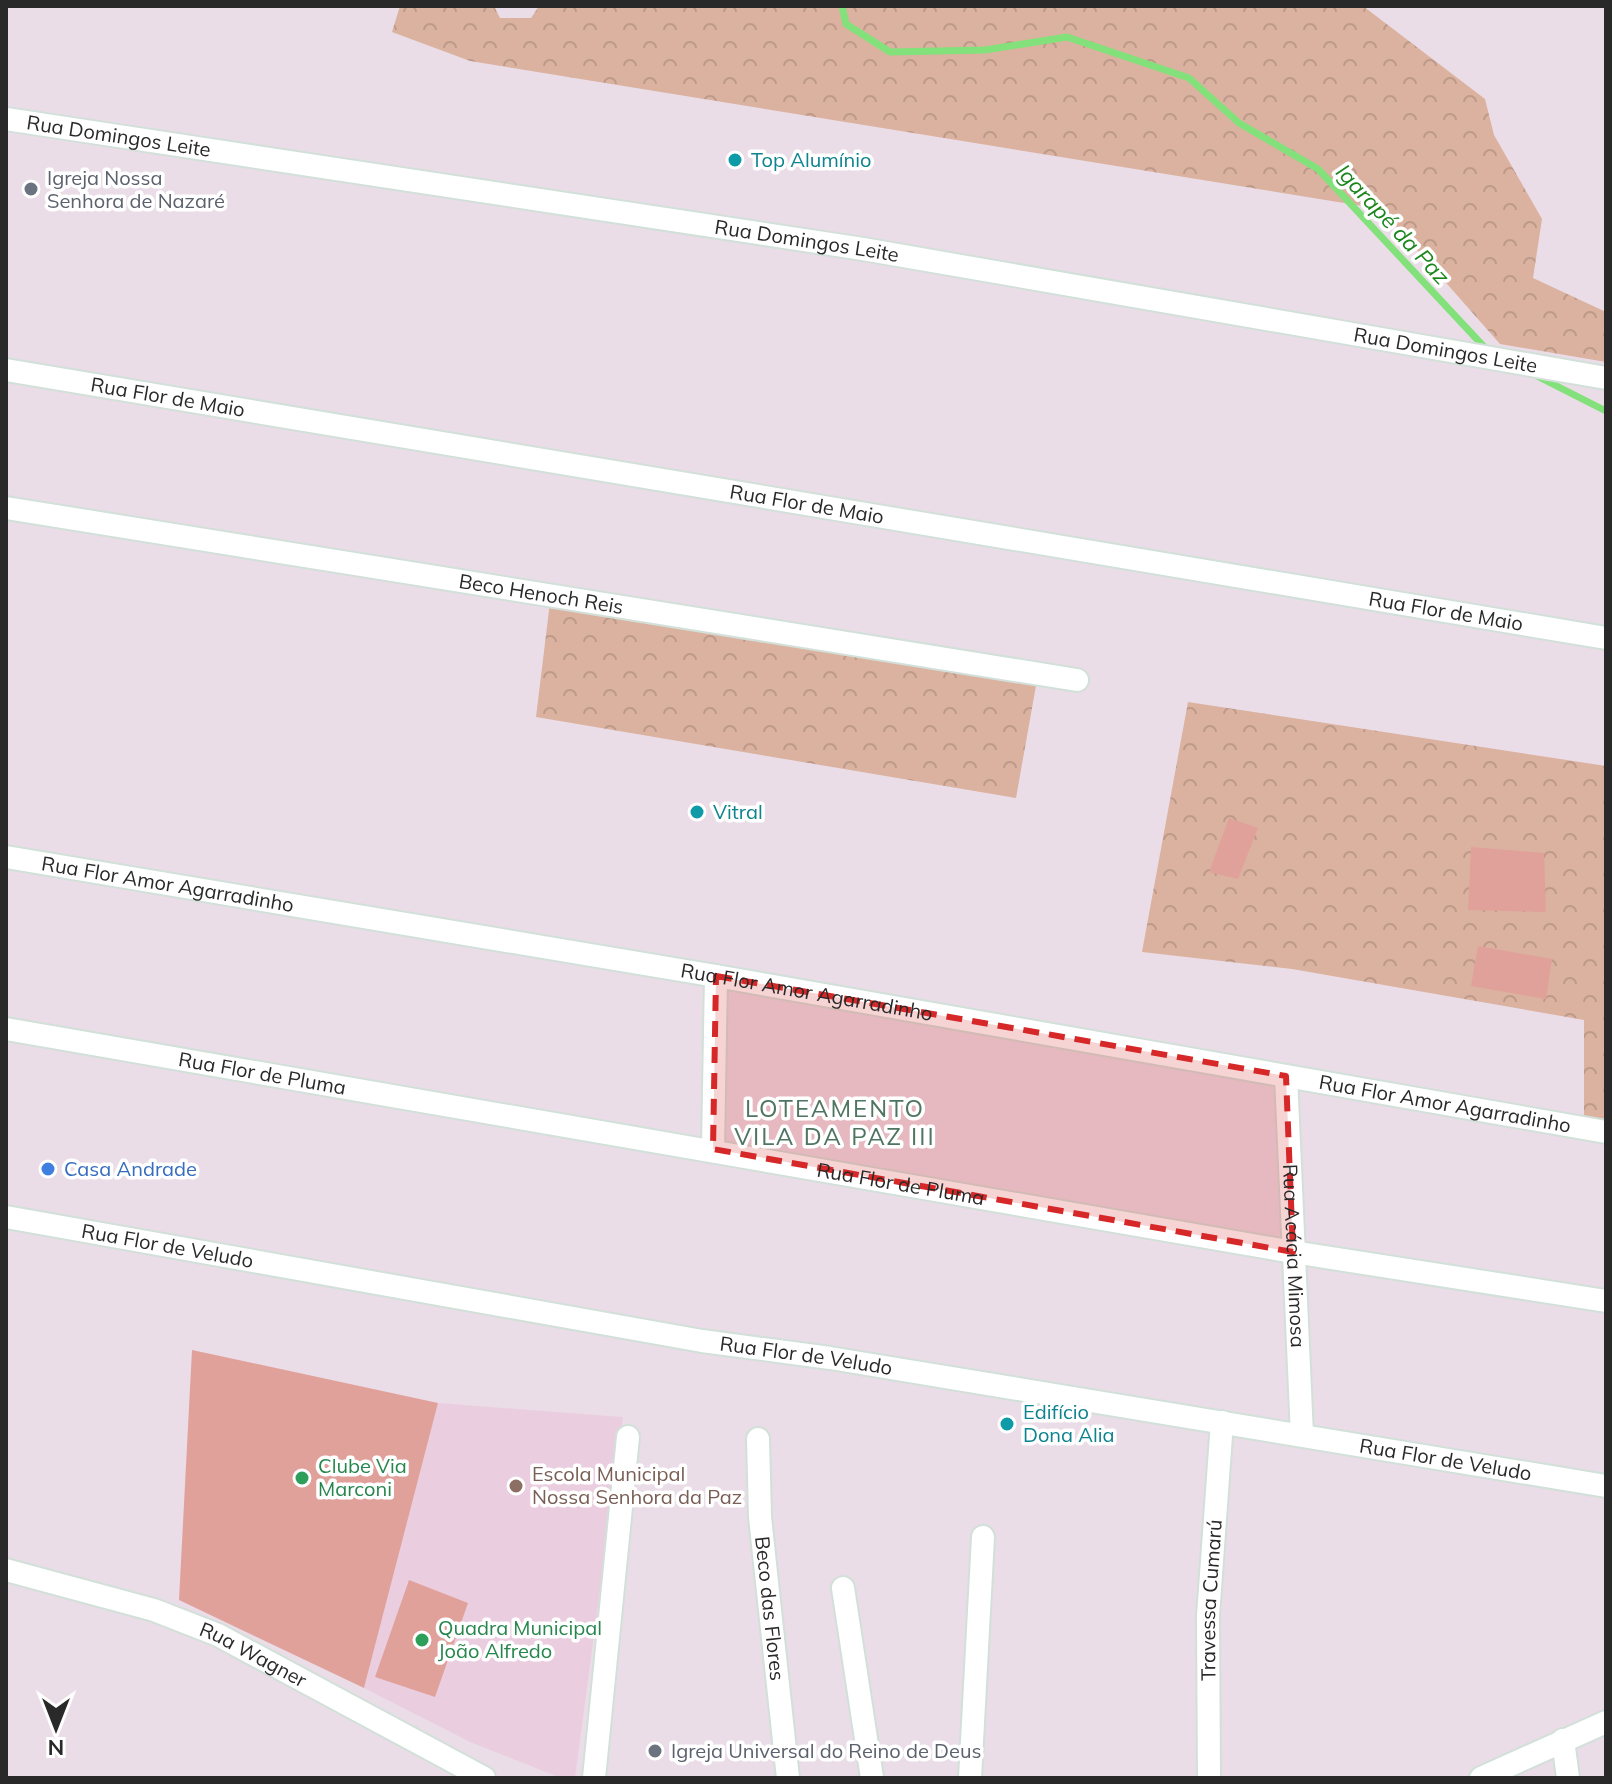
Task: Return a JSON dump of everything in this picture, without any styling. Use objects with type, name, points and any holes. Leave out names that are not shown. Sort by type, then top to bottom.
[{"type":"street","name":"Rua Domingos Leite","points":[[6,119],[863,249],[1606,378]]},
{"type":"street","name":"Rua Flor de Maio","points":[[6,370],[1606,638]]},
{"type":"street","name":"Beco Henoch Reis","points":[[6,508],[1077,680]]},
{"type":"street","name":"Rua Flor Amor Agarradinho","points":[[6,857],[716,976],[1606,1132]]},
{"type":"street","points":[[713,1149],[716,976]]},
{"type":"street","name":"Rua Flor de Pluma","points":[[6,1029],[713,1149],[1293,1252],[1606,1301]]},
{"type":"street","name":"Rua Acácia Mimosa","points":[[1286,1076],[1302,1435]]},
{"type":"street","name":"Rua Flor de Veludo","points":[[6,1217],[702,1341],[830,1358],[1606,1486]]},
{"type":"street","name":"Travessa Cumarú","points":[[1209,1778],[1208,1616],[1222,1422]]},
{"type":"street","points":[[594,1778],[628,1437]]},
{"type":"street","name":"Beco das Flores","points":[[758,1439],[760,1517],[788,1778]]},
{"type":"street","points":[[970,1778],[983,1537]]},
{"type":"street","name":"Rua Wagner","points":[[6,1570],[154,1610],[218,1635],[484,1778]]},
{"type":"street","points":[[843,1588],[872,1778]]},
{"type":"street","points":[[1481,1778],[1606,1722]]},
{"type":"street","points":[[1563,1740],[1568,1778]]},
{"type":"highlighted area","points":[[716,976],[1286,1076],[1293,1252],[713,1149]]},
{"type":"shaded area","points":[[1229,818],[1258,828],[1238,879],[1209,872]]},
{"type":"shaded area","points":[[1471,847],[1544,853],[1546,912],[1468,910]]},
{"type":"shaded area","points":[[1478,946],[1552,959],[1546,999],[1471,986]]},
{"type":"shaded area","name":"Clube Via Marconi","points":[[192,1350],[438,1403],[364,1688],[179,1600]]},
{"type":"shaded area","points":[[438,1403],[623,1417],[575,1778],[561,1778],[470,1742],[364,1688]]},
{"type":"shaded area","name":"Quadra Municipal João Alfredo","points":[[409,1580],[468,1603],[435,1697],[375,1677]]},
{"type":"green space","points":[[400,6],[494,6],[500,18],[531,18],[539,6],[1363,6],[1485,99],[1494,135],[1542,219],[1533,278],[1606,312],[1606,362],[1500,344],[1381,209],[470,61],[392,32]]},
{"type":"green space","points":[[550,602],[1037,680],[1016,798],[536,717]]},
{"type":"green space","points":[[1188,702],[1606,766],[1606,1132],[1584,1129],[1584,1020],[1292,969],[1142,952]]},
{"type":"waterway","name":"Igarapé da Paz","points":[[842,6],[846,24],[890,52],[985,50],[1067,37],[1189,78],[1239,123],[1318,169],[1487,350]]},
{"type":"waterway","name":"Igarapé da Paz","points":[[1533,374],[1606,411]]},
{"type":"place","name":"Top Alumínio","points":[[735,160]]},
{"type":"place","name":"Igreja Nossa Senhora de Nazaré","points":[[31,189]]},
{"type":"place","name":"Vitral","points":[[697,812]]},
{"type":"place","name":"Casa Andrade","points":[[48,1169]]},
{"type":"place","name":"Edifício Dona Alia","points":[[1007,1424]]},
{"type":"place","name":"Clube Via Marconi","points":[[302,1478]]},
{"type":"place","name":"Escola Municipal Nossa Senhora da Paz","points":[[516,1486]]},
{"type":"place","name":"Quadra Municipal João Alfredo","points":[[422,1640]]},
{"type":"place","name":"Igreja Universal do Reino de Deus","points":[[655,1751]]},
{"type":"district","name":"LOTEAMENTO VILA DA PAZ III","points":[[835,1123]]}]
